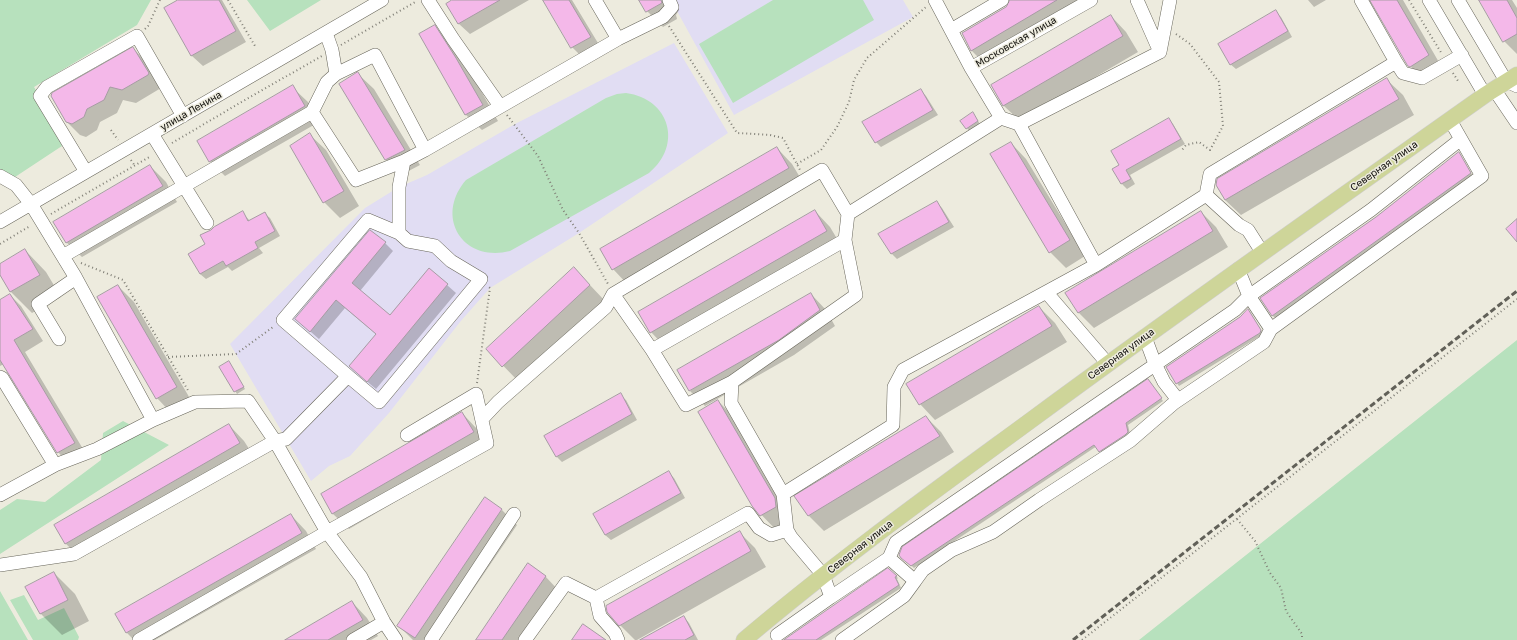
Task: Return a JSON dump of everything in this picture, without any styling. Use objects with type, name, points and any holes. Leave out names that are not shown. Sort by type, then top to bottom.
[{"type":"main road","name":"Северная улица","points":[[744,640],[823,575],[917,503],[1238,269],[1450,120],[1504,85]]},
{"type":"street","name":"улица Ленина","points":[[0,222],[382,0]]},
{"type":"street","points":[[428,0],[453,39],[500,106]]},
{"type":"street","points":[[595,0],[618,39]]},
{"type":"street","points":[[312,112],[356,180],[404,161],[425,150],[618,39],[663,16],[672,7],[669,0]]},
{"type":"street","points":[[951,30],[1002,0]]},
{"type":"street","name":"Московская улица","points":[[1000,118],[971,68],[1091,0]]},
{"type":"street","points":[[1137,0],[1160,52]]},
{"type":"street","points":[[1160,52],[1170,0]]},
{"type":"street","points":[[1361,0],[1403,73],[1422,78],[1462,55]]},
{"type":"street","points":[[1430,0],[1462,55],[1504,85]]},
{"type":"street","points":[[1458,0],[1504,85],[1517,123]]},
{"type":"street","points":[[932,3],[951,30],[971,68]]},
{"type":"street","points":[[326,33],[332,50],[336,74]]},
{"type":"street","points":[[86,172],[40,96],[47,87],[137,36],[183,116]]},
{"type":"street","points":[[1019,124],[1160,52]]},
{"type":"street","points":[[63,256],[312,112],[327,82],[336,74],[375,55],[425,150]]},
{"type":"street","points":[[783,494],[893,425],[894,387],[904,370],[1096,265],[1206,195],[1210,174],[1396,62]]},
{"type":"street","points":[[848,214],[1000,118],[1019,124],[1096,265]]},
{"type":"street","points":[[842,640],[904,596],[923,570],[952,550],[993,532],[1039,500],[1130,441],[1178,400],[1264,342],[1271,329],[1482,176],[1450,120]]},
{"type":"street","points":[[152,134],[207,223]]},
{"type":"street","points":[[777,635],[889,558],[896,542],[1235,310],[1249,296],[1371,210],[1461,139]]},
{"type":"street","points":[[399,234],[400,187],[404,161]]},
{"type":"street","points":[[482,419],[498,402],[606,307],[613,294],[805,179],[822,170],[848,214],[845,240],[856,295],[732,382],[686,405],[652,350],[613,294]]},
{"type":"street","points":[[0,176],[16,185],[31,204],[76,278],[153,420]]},
{"type":"street","points":[[1206,195],[1239,225],[1248,230],[1262,252]]},
{"type":"street","points":[[368,220],[399,234],[408,241],[435,246],[451,262],[481,279],[380,402],[283,320],[368,220]]},
{"type":"street","points":[[652,350],[845,240]]},
{"type":"street","points":[[1238,269],[1249,296],[1271,329]]},
{"type":"street","points":[[59,339],[38,304],[76,278]]},
{"type":"street","points":[[1047,293],[1108,364]]},
{"type":"street","points":[[1145,337],[1155,364],[1164,382],[1178,400]]},
{"type":"street","points":[[0,565],[74,554],[275,441],[286,439],[348,376]]},
{"type":"street","points":[[0,377],[56,465]]},
{"type":"street","points":[[732,382],[731,403],[783,494],[787,530],[791,537],[823,575],[832,597]]},
{"type":"street","points":[[139,640],[487,442],[476,394],[407,435]]},
{"type":"street","points":[[0,495],[56,465],[97,449],[153,420],[195,402],[248,400],[275,441],[327,532],[361,577],[384,622],[396,640]]},
{"type":"street","points":[[596,598],[748,513],[759,528],[771,535],[787,530]]},
{"type":"street","points":[[431,640],[514,514]]},
{"type":"street","points":[[889,558],[914,581]]},
{"type":"street","points":[[525,640],[566,583],[596,598]]},
{"type":"street","points":[[596,598],[600,616],[614,638]]},
{"type":"street","points":[[353,640],[384,622]]},
{"type":"path","points":[[137,36],[148,26],[160,0]]},
{"type":"path","points":[[228,0],[255,46]]},
{"type":"path","points":[[0,244],[418,0]]},
{"type":"path","points":[[1409,0],[1458,81]]},
{"type":"path","points":[[797,164],[821,150],[837,127],[849,102],[854,80],[867,58],[932,3]]},
{"type":"path","points":[[663,16],[681,42],[737,133],[770,135],[783,138],[805,179]]},
{"type":"path","points":[[1165,26],[1190,44],[1219,82],[1223,126],[1210,150],[1199,142],[1186,145],[1182,150]]},
{"type":"path","points":[[500,106],[538,156],[563,210],[579,233],[613,294]]},
{"type":"path","points":[[111,130],[118,140]]},
{"type":"path","points":[[131,160],[135,166]]},
{"type":"path","points":[[63,256],[123,280],[195,402]]},
{"type":"path","points":[[476,394],[490,288],[481,279]]},
{"type":"path","points":[[1082,640],[1517,299]]},
{"type":"path","points":[[168,357],[236,354],[283,320]]},
{"type":"path","points":[[1237,519],[1255,542],[1270,573],[1281,588],[1286,611],[1302,634],[1302,640]]},
{"type":"shaded area","points":[[671,0],[903,0],[913,17],[734,115]]},
{"type":"shaded area","points":[[674,43],[728,133],[579,233],[490,288],[460,322],[389,413],[350,456],[329,466],[311,481],[230,344],[365,208],[399,187],[427,175],[515,124]]},
{"type":"green space","points":[[0,0],[151,0],[137,25],[34,87],[56,125],[62,146],[15,177],[0,171]]},
{"type":"green space","points":[[247,0],[321,0],[270,31]]},
{"type":"green space","points":[[773,0],[863,0],[874,20],[733,103],[699,44]]},
{"type":"green space","points":[[626,93],[641,97],[653,104],[662,114],[667,125],[668,137],[666,150],[660,162],[649,173],[510,251],[493,253],[479,250],[467,244],[458,234],[453,222],[453,208],[457,194],[466,180],[606,98],[617,94]]},
{"type":"green space","points":[[1517,340],[1517,640],[1139,640]]},
{"type":"green space","points":[[123,421],[169,445],[0,554],[0,510],[17,499],[45,502],[101,460],[103,433]]},
{"type":"green space","points":[[0,591],[28,640],[0,640]]},
{"type":"green space","points":[[24,595],[38,620],[64,608],[79,637],[78,640],[33,640],[10,600]]},
{"type":"building","points":[[178,0],[219,0],[236,31],[191,56],[164,8]]},
{"type":"building","points":[[452,0],[500,0],[458,24],[446,4]]},
{"type":"building","points":[[543,0],[569,0],[591,37],[571,48]]},
{"type":"building","points":[[639,0],[661,0],[662,3],[646,12]]},
{"type":"building","points":[[1010,0],[1057,0],[971,51],[962,33],[1006,7]]},
{"type":"building","points":[[1370,0],[1397,0],[1429,55],[1410,67],[1408,66]]},
{"type":"building","points":[[1479,0],[1507,0],[1517,18],[1517,34],[1503,42]]},
{"type":"building","points":[[1276,10],[1288,31],[1230,65],[1218,44]]},
{"type":"building","points":[[1111,15],[1123,36],[1003,106],[991,85]]},
{"type":"building","points":[[435,25],[483,105],[465,115],[419,34]]},
{"type":"building","points":[[133,47],[149,73],[148,75],[122,90],[110,87],[104,100],[87,109],[84,117],[72,124],[66,122],[51,96],[52,93]]},
{"type":"building","points":[[358,72],[405,150],[385,160],[339,84]]},
{"type":"building","points":[[1387,78],[1399,99],[1225,200],[1216,185],[1217,179]]},
{"type":"building","points":[[293,85],[305,106],[209,162],[197,141]]},
{"type":"building","points":[[921,89],[933,110],[875,143],[862,122]]},
{"type":"building","points":[[973,112],[978,121],[966,129],[960,121]]},
{"type":"building","points":[[1169,118],[1181,139],[1126,170],[1131,179],[1121,184],[1112,169],[1119,165],[1111,151]]},
{"type":"building","points":[[310,133],[344,191],[323,203],[290,146]]},
{"type":"building","points":[[1011,142],[1070,240],[1049,253],[990,154]]},
{"type":"building","points":[[777,147],[789,168],[612,270],[600,249]]},
{"type":"building","points":[[1459,152],[1471,173],[1272,316],[1260,298],[1376,217]]},
{"type":"building","points":[[150,165],[163,186],[66,243],[53,222]]},
{"type":"building","points":[[937,201],[949,222],[891,254],[878,234]]},
{"type":"building","points":[[815,210],[827,231],[650,333],[638,312]]},
{"type":"building","points":[[243,211],[248,221],[265,212],[275,231],[255,242],[258,248],[226,266],[223,261],[200,274],[188,254],[205,244],[200,235]]},
{"type":"building","points":[[1201,211],[1213,231],[1078,313],[1065,293]]},
{"type":"building","points":[[1517,219],[1517,242],[1506,229]]},
{"type":"building","points":[[370,230],[386,242],[352,283],[390,315],[429,268],[448,284],[367,382],[349,366],[376,334],[336,300],[310,332],[295,319]]},
{"type":"building","points":[[25,249],[40,275],[10,292],[0,275],[0,264]]},
{"type":"building","points":[[574,267],[590,285],[502,367],[486,349]]},
{"type":"building","points":[[118,285],[177,387],[156,399],[97,297]]},
{"type":"building","points":[[811,293],[820,310],[779,340],[689,391],[677,370]]},
{"type":"building","points":[[10,294],[33,329],[14,340],[75,443],[57,453],[0,360],[0,300]]},
{"type":"building","points":[[1039,306],[1052,326],[919,405],[906,384]]},
{"type":"building","points":[[1248,309],[1261,330],[1260,333],[1176,384],[1166,367],[1240,317]]},
{"type":"building","points":[[229,361],[244,387],[234,392],[219,367]]},
{"type":"building","points":[[1148,379],[1162,398],[1126,423],[1128,432],[1125,435],[1099,452],[1094,445],[911,566],[901,558],[899,555],[902,547]]},
{"type":"building","points":[[621,393],[632,414],[556,457],[544,436]]},
{"type":"building","points":[[718,400],[775,498],[776,507],[760,516],[752,506],[698,412]]},
{"type":"building","points":[[462,412],[474,432],[332,514],[321,494]]},
{"type":"building","points":[[926,416],[940,436],[808,516],[794,496]]},
{"type":"building","points":[[229,424],[240,443],[65,544],[54,525]]},
{"type":"building","points":[[669,471],[681,493],[605,535],[593,514]]},
{"type":"building","points":[[485,497],[502,509],[415,638],[397,626]]},
{"type":"building","points":[[291,514],[302,533],[126,633],[115,614]]},
{"type":"building","points":[[740,531],[751,551],[619,626],[607,612],[606,606]]},
{"type":"building","points":[[528,563],[546,576],[502,640],[476,640]]},
{"type":"building","points":[[888,568],[897,576],[895,577],[899,585],[816,640],[784,640]]},
{"type":"building","points":[[54,572],[68,600],[40,614],[25,587]]},
{"type":"building","points":[[352,601],[363,620],[328,640],[285,640]]},
{"type":"building","points":[[684,616],[694,635],[685,640],[640,640]]},
{"type":"building","points":[[583,624],[606,640],[572,640]]},
{"type":"railway","points":[[1073,640],[1517,291]]}]
